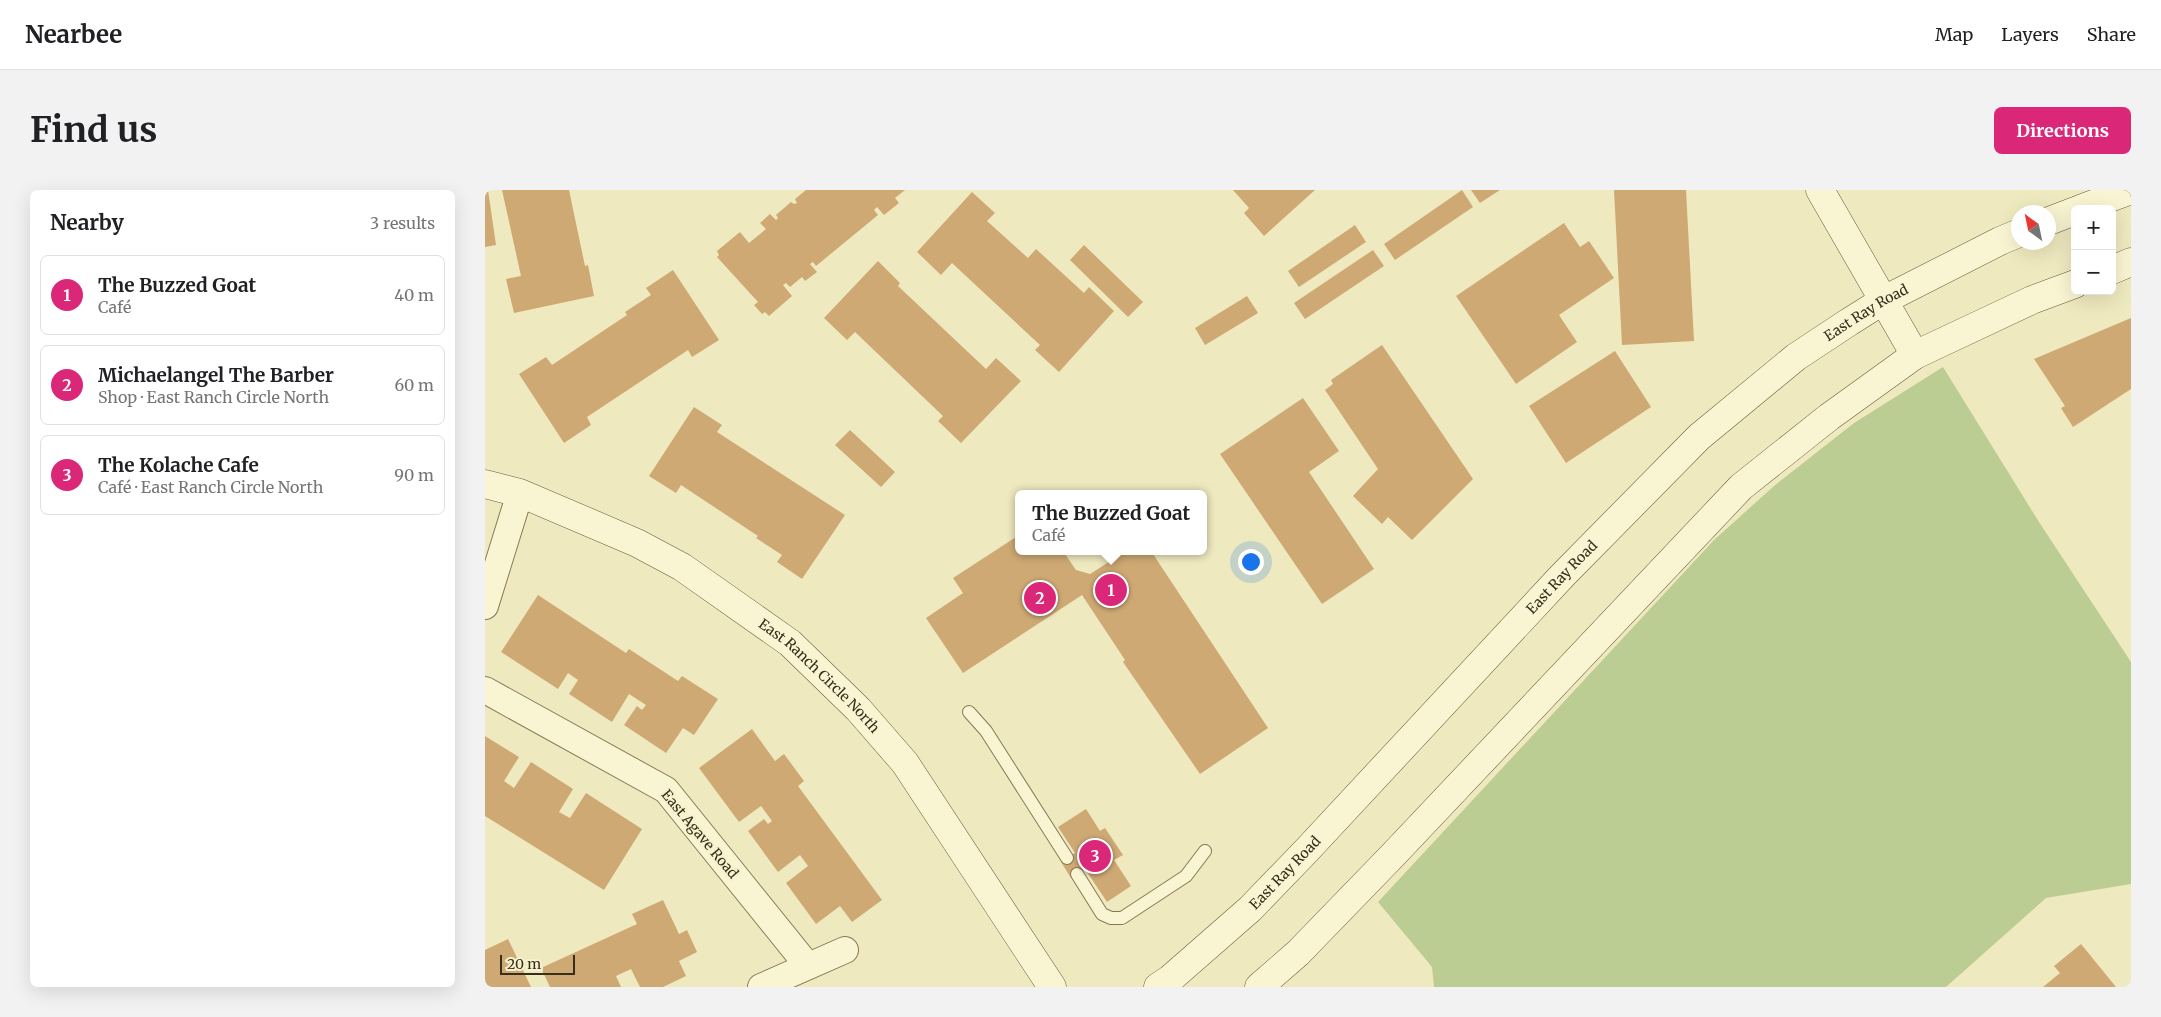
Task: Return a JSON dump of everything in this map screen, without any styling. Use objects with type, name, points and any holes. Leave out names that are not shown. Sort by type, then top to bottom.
[{"type":"main road","points":[[1820,190],[1915,355]]},
{"type":"main road","points":[[2091,205],[2131,190]]},
{"type":"main road","points":[[2056,218],[2071,213]]},
{"type":"main road","name":"East Ray Road","points":[[1158,987],[1170,979],[1256,902],[1348,808],[1562,576],[1699,437],[1796,357],[1884,300],[2011,236]]},
{"type":"main road","points":[[2116,268],[2131,262]]},
{"type":"main road","points":[[1259,987],[1298,953],[1393,855],[1597,637],[1741,488],[1829,417],[1915,355],[2032,300],[2071,285]]},
{"type":"main road","name":"East Ranch Circle North","points":[[485,484],[520,492],[637,543],[681,566],[790,643],[858,709],[905,763],[1051,987]]},
{"type":"street","points":[[485,606],[520,492]]},
{"type":"street","name":"East Agave Road","points":[[485,690],[666,790],[808,966]]},
{"type":"street","points":[[761,987],[845,950]]},
{"type":"lane","points":[[969,712],[985,731],[1067,858]]},
{"type":"lane","points":[[1077,874],[1102,914],[1111,918],[1122,918],[1187,876],[1205,851]]},
{"type":"green space","points":[[1943,367],[2039,522],[2131,662],[2131,884],[2046,898],[1946,987],[1434,987],[1432,967],[1378,902],[1714,540],[1774,486],[1854,423]]},
{"type":"building","points":[[485,190],[488,190],[496,245],[485,247]]},
{"type":"building","points":[[502,190],[569,190],[585,266],[588,265],[594,296],[514,313],[506,279],[521,276]]},
{"type":"building","points":[[806,190],[905,190],[895,198],[899,203],[884,215],[877,207],[874,210],[878,215],[816,266],[813,262],[810,264],[817,272],[805,281],[802,277],[790,287],[786,283],[783,285],[792,296],[769,316],[765,312],[762,314],[754,305],[758,302],[717,257],[719,255],[717,251],[740,232],[749,243],[766,229],[760,223],[770,214],[776,220],[778,218],[776,215],[791,202],[797,203],[795,199]]},
{"type":"building","points":[[1233,190],[1315,190],[1264,236],[1244,213],[1249,208]]},
{"type":"building","points":[[1462,190],[1473,207],[1395,260],[1384,244]]},
{"type":"building","points":[[1471,190],[1500,190],[1480,203]]},
{"type":"building","points":[[1614,190],[1686,190],[1694,341],[1622,345]]},
{"type":"building","points":[[972,192],[995,213],[987,221],[1028,258],[1036,249],[1084,293],[1089,287],[1114,311],[1059,372],[1035,350],[1040,345],[952,263],[941,275],[917,252]]},
{"type":"building","points":[[1564,223],[1580,247],[1589,241],[1614,278],[1559,315],[1577,342],[1516,384],[1456,296]]},
{"type":"building","points":[[1355,225],[1366,242],[1299,287],[1288,271]]},
{"type":"building","points":[[1084,245],[1143,302],[1128,317],[1070,260]]},
{"type":"building","points":[[1373,250],[1384,266],[1305,319],[1294,303]]},
{"type":"building","points":[[878,261],[900,283],[898,286],[986,369],[996,358],[1021,381],[961,443],[938,421],[943,416],[855,332],[847,340],[824,318]]},
{"type":"building","points":[[673,270],[719,340],[692,357],[688,350],[587,417],[591,425],[564,443],[519,374],[546,357],[552,365],[627,315],[625,312],[651,295],[646,288]]},
{"type":"building","points":[[1247,296],[1258,313],[1205,345],[1195,328]]},
{"type":"building","points":[[2131,318],[2131,389],[2073,427],[2061,408],[2065,406],[2034,359]]},
{"type":"building","points":[[1382,345],[1473,479],[1412,540],[1388,517],[1382,524],[1353,496],[1378,469],[1325,390],[1333,384],[1331,380]]},
{"type":"building","points":[[1615,351],[1651,407],[1566,463],[1529,406]]},
{"type":"building","points":[[1303,398],[1339,451],[1309,472],[1374,569],[1322,604],[1220,454]]},
{"type":"building","points":[[694,407],[722,425],[717,432],[845,515],[802,579],[777,562],[782,555],[756,538],[758,536],[681,485],[676,493],[649,476]]},
{"type":"building","points":[[850,430],[895,472],[881,487],[835,445]]},
{"type":"building","points":[[1015,538],[1015,555],[1066,555],[1076,570],[1090,574],[1120,555],[1154,555],[1268,728],[1200,774],[1123,662],[1125,660],[1082,595],[963,673],[926,618],[963,593],[953,578]]},
{"type":"building","points":[[538,595],[626,653],[629,649],[678,681],[682,676],[718,699],[694,735],[683,728],[666,753],[624,725],[637,706],[642,710],[646,705],[629,694],[612,722],[569,694],[578,680],[568,673],[558,689],[501,652]]},
{"type":"building","points":[[752,729],[775,761],[784,754],[804,781],[798,786],[882,900],[852,922],[840,906],[816,924],[786,883],[808,866],[800,855],[778,872],[748,831],[764,819],[768,824],[772,821],[761,806],[739,822],[699,768]]},
{"type":"building","points":[[485,736],[519,757],[504,781],[514,788],[531,762],[573,789],[559,812],[570,818],[586,793],[642,829],[604,890],[485,816]]},
{"type":"building","points":[[1086,809],[1100,831],[1105,828],[1123,855],[1114,860],[1131,886],[1107,902],[1085,869],[1071,878],[1061,862],[1075,853],[1058,827]]},
{"type":"building","points":[[663,900],[679,934],[687,930],[697,952],[679,961],[686,976],[663,987],[640,987],[631,969],[616,976],[621,987],[550,987],[541,968],[637,924],[632,914]]},
{"type":"building","points":[[508,939],[531,987],[485,987],[485,950]]},
{"type":"building","points":[[2081,944],[2116,987],[2043,987],[2060,973],[2054,966]]},
{"type":"place","name":"The Buzzed Goat","points":[[1111,590]]},
{"type":"place","name":"Michaelangel The Barber","points":[[1040,598]]},
{"type":"place","name":"The Kolache Cafe","points":[[1095,856]]}]
